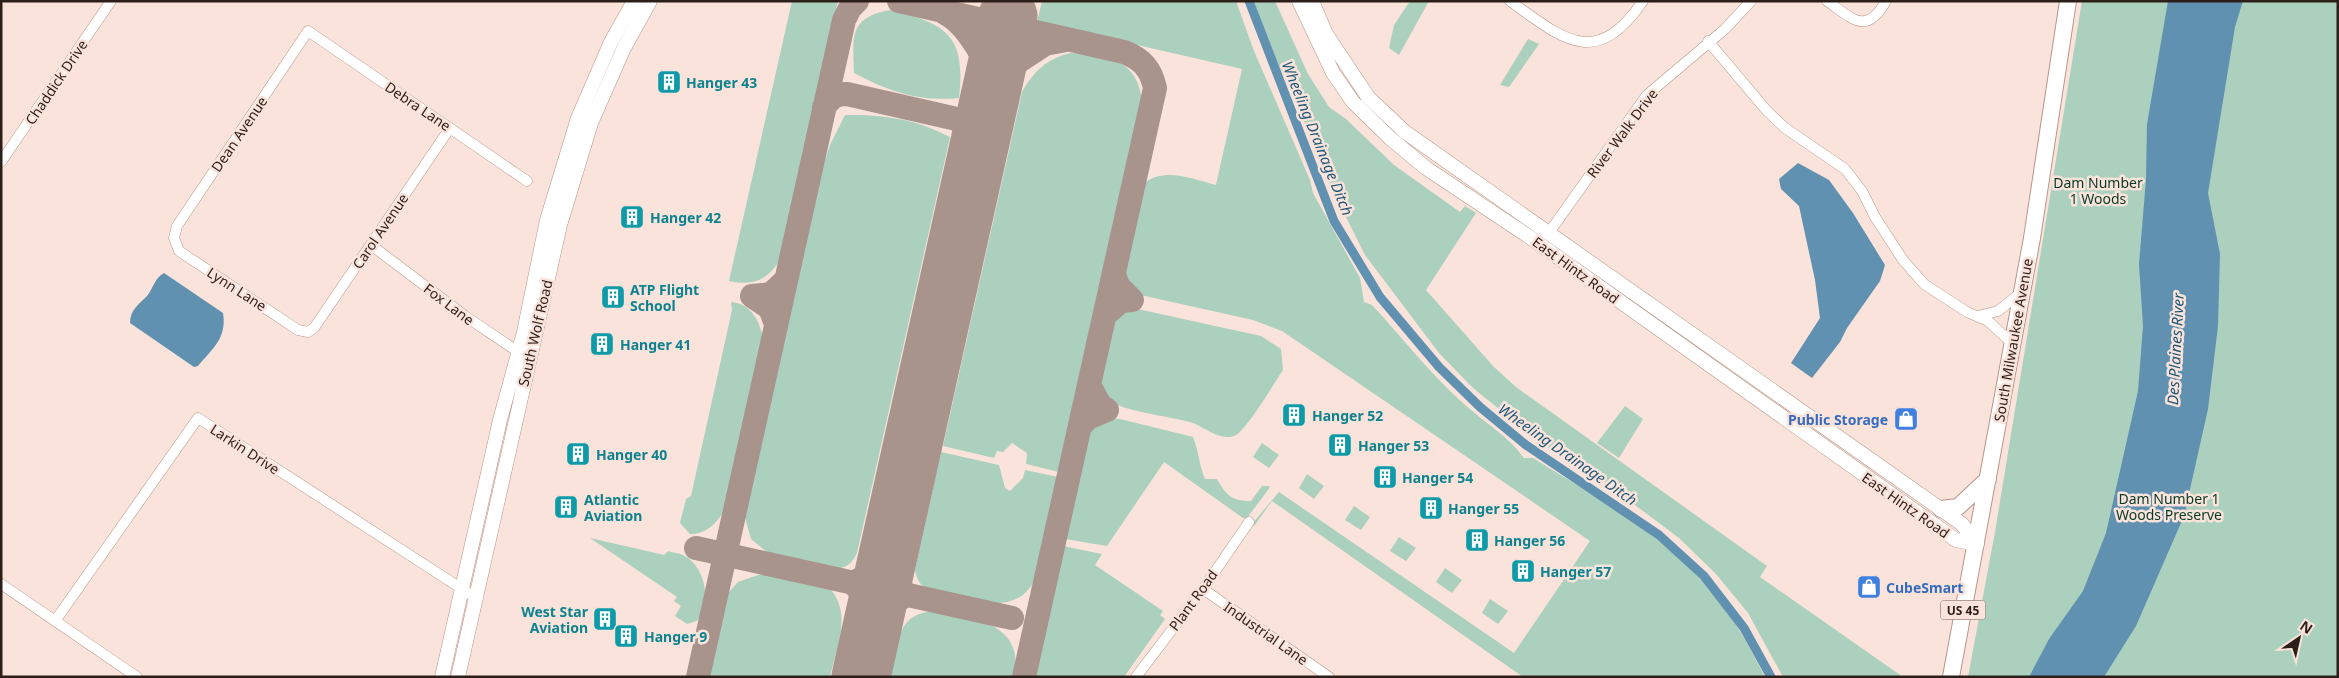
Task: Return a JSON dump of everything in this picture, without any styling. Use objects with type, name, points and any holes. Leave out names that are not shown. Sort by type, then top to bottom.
[{"type":"main road","name":"South Wolf Road","points":[[442,677],[517,353],[524,332],[547,220],[578,118],[611,42],[634,1]]},
{"type":"main road","name":"South Wolf Road","points":[[458,677],[515,417],[531,358],[560,225],[591,123],[624,48],[650,1]]},
{"type":"main road","name":"East Hintz Road","points":[[1299,1],[1333,73],[1353,102],[1390,138],[1426,168],[1528,236],[1956,540],[1977,544]]},
{"type":"main road","name":"East Hintz Road","points":[[1312,1],[1326,34],[1368,97],[1405,132],[1962,524],[1977,544]]},
{"type":"main road","name":"South Milwaukee Avenue","points":[[1950,677],[1977,544],[2013,344],[2068,1]]},
{"type":"main road","points":[[1941,509],[1958,507],[1988,479]]},
{"type":"street","name":"Chaddick Drive","points":[[1,162],[111,1]]},
{"type":"street","points":[[1510,1],[1555,33],[1571,40],[1588,43],[1605,39],[1624,25],[1643,1]]},
{"type":"street","name":"River Walk Drive","points":[[1548,234],[1647,95],[1708,41],[1725,29],[1751,1]]},
{"type":"street","points":[[1827,1],[1846,15],[1861,22],[1874,19],[1886,1]]},
{"type":"street","name":"Debra Lane","points":[[308,31],[527,181]]},
{"type":"street","name":"Dean Avenue","points":[[174,238],[177,226],[308,31]]},
{"type":"street","points":[[1708,41],[1767,111],[1785,128],[1845,169],[1862,191],[1875,217],[1898,253],[1924,284],[1967,312],[1988,321],[2013,344]]},
{"type":"street","name":"Carol Avenue","points":[[308,332],[314,328],[450,128]]},
{"type":"street","name":"Lynn Lane","points":[[174,238],[179,251],[298,330],[308,332]]},
{"type":"street","name":"Fox Lane","points":[[371,245],[517,353],[531,358]]},
{"type":"street","points":[[1978,316],[1998,311],[2022,292]]},
{"type":"street","name":"Larkin Drive","points":[[56,621],[198,418],[476,598]]},
{"type":"street","name":"Plant Road","points":[[1136,677],[1203,589],[1249,522]]},
{"type":"street","points":[[1,584],[138,677]]},
{"type":"street","name":"Industrial Lane","points":[[1203,589],[1329,677]]},
{"type":"green space","points":[[792,1],[838,1],[779,261],[769,273],[758,280],[744,283],[729,281]]},
{"type":"green space","points":[[1042,1],[1236,1],[1254,51],[1310,180],[1313,193],[1360,278],[1364,302],[1372,305],[1428,368],[1472,411],[1518,450],[1524,458],[1533,458],[1587,491],[1641,527],[1690,568],[1712,591],[1731,617],[1765,677],[1523,677],[1272,501],[1254,526],[1252,524],[1279,492],[1514,653],[1590,541],[1282,331],[1253,320],[1136,294],[1129,288],[1124,271],[1144,183],[1152,178],[1170,175],[1216,185],[1242,69],[1037,22]]},
{"type":"green space","points":[[1254,1],[1275,1],[1308,74],[1329,107],[1346,119],[1394,165],[1460,212],[1465,206],[1476,213],[1426,290],[1494,367],[1516,387],[1767,566],[1760,577],[1903,677],[1783,677],[1748,613],[1716,574],[1679,538],[1595,475],[1557,454],[1520,426],[1473,388],[1439,353],[1365,255],[1330,185],[1293,94],[1270,48]]},
{"type":"green space","points":[[1410,1],[1429,1],[1399,55],[1389,48],[1394,25]]},
{"type":"green space","name":"Dam Number 1 Woods Preserve","points":[[2082,1],[2338,1],[2338,677],[1968,677],[1995,532]]},
{"type":"green space","points":[[890,10],[926,21],[949,36],[956,47],[959,60],[959,98],[944,99],[905,94],[854,73],[854,39],[860,24],[867,18]]},
{"type":"green space","points":[[1528,39],[1539,44],[1509,87],[1500,85]]},
{"type":"green space","points":[[1070,53],[1097,55],[1119,62],[1135,77],[1140,89],[1142,103],[1059,472],[1026,464],[1027,453],[1012,443],[1003,452],[997,451],[994,458],[943,446],[1022,92],[1036,72],[1048,62]]},
{"type":"green space","points":[[845,115],[872,115],[899,119],[925,126],[950,137],[857,553],[849,564],[836,569],[768,553],[751,539],[744,514],[816,188],[830,145]]},
{"type":"green space","points":[[731,302],[738,303],[749,309],[757,319],[763,338],[724,511],[718,520],[706,530],[690,534],[680,523],[686,499],[691,496],[732,310]]},
{"type":"green space","points":[[1133,308],[1261,336],[1281,349],[1283,370],[1254,415],[1241,431],[1236,435],[1224,437],[1190,422],[1120,406],[1103,397],[1103,369],[1113,322],[1119,312]]},
{"type":"green space","points":[[1625,406],[1643,419],[1619,458],[1597,443]]},
{"type":"green space","points":[[1102,418],[1120,419],[1193,437],[1205,479],[1217,479],[1226,493],[1234,498],[1251,501],[1262,486],[1270,486],[1247,518],[1243,518],[1164,462],[1107,546],[1065,539],[1090,428],[1096,420]]},
{"type":"green space","points":[[1262,443],[1279,455],[1269,468],[1253,457]]},
{"type":"green space","points":[[941,452],[999,465],[1005,488],[1010,491],[1023,478],[1025,470],[1058,477],[1038,573],[1029,588],[1018,598],[1005,602],[991,603],[975,601],[928,589],[922,586],[919,581],[915,570]]},
{"type":"green space","points":[[1307,474],[1324,486],[1314,499],[1299,488]]},
{"type":"green space","points":[[1354,506],[1370,517],[1361,530],[1345,520]]},
{"type":"green space","points":[[1399,537],[1416,548],[1406,561],[1390,551]]},
{"type":"green space","points":[[590,538],[664,555],[668,551],[681,554],[691,560],[701,576],[705,595],[702,613],[697,621],[687,624],[675,616],[681,606],[674,601],[677,597]]},
{"type":"green space","points":[[1063,546],[1102,554],[1095,565],[1163,611],[1160,615],[1165,619],[1124,677],[1034,677]]},
{"type":"green space","points":[[1445,568],[1462,580],[1452,593],[1436,582]]},
{"type":"green space","points":[[764,573],[829,588],[836,598],[840,608],[841,631],[830,677],[707,677],[727,594],[738,582]]},
{"type":"green space","points":[[1490,599],[1508,611],[1498,624],[1482,613]]},
{"type":"green space","points":[[934,611],[993,626],[1000,630],[1013,647],[1016,661],[1014,677],[891,677],[897,643],[905,625],[921,613]]},
{"type":"water","name":"Des Plaines River","points":[[2168,1],[2243,1],[2235,27],[2208,193],[2220,254],[2218,326],[2208,409],[2184,516],[2136,626],[2104,677],[2029,677],[2049,639],[2083,591],[2106,533],[2138,391],[2143,326],[2139,264],[2146,179],[2147,124]]},
{"type":"water","points":[[1798,163],[1829,180],[1853,213],[1885,265],[1880,281],[1847,328],[1840,342],[1812,378],[1791,363],[1820,318],[1815,280],[1799,206],[1781,189],[1779,179]]},
{"type":"water","points":[[164,273],[223,313],[224,322],[221,336],[214,348],[198,366],[194,367],[130,323],[133,311]]},
{"type":"waterway","name":"Wheeling Drainage Ditch","points":[[1249,1],[1334,221],[1380,297],[1439,367],[1480,407],[1526,445],[1659,535],[1704,576],[1744,628],[1771,677]]},
{"type":"taxiway","points":[[698,677],[844,20],[850,8],[857,1]]},
{"type":"taxiway","points":[[899,1],[1124,52],[1141,61],[1151,75],[1155,88],[1024,677]]},
{"type":"taxiway","points":[[945,13],[968,33],[995,77],[1045,44],[1066,40]]},
{"type":"taxiway","points":[[824,107],[834,97],[847,94],[961,120],[972,129],[977,141],[978,152]]},
{"type":"taxiway","points":[[1106,314],[1121,301],[1132,300],[1118,286],[1114,274]]},
{"type":"taxiway","points":[[776,324],[770,308],[752,296],[771,294],[786,280]]},
{"type":"taxiway","points":[[1081,425],[1088,418],[1107,410],[1100,405],[1089,385]]},
{"type":"taxiway","points":[[696,548],[1012,618]]},
{"type":"taxiway","points":[[889,550],[893,575],[898,585],[907,595],[883,608],[873,624],[867,602],[853,583],[877,570],[889,550]]},
{"type":"runway","points":[[861,677],[1008,16]]},
{"type":"place","name":"Hanger 43","points":[[669,82]]},
{"type":"place","name":"Hanger 42","points":[[632,217]]},
{"type":"place","name":"ATP Flight School","points":[[613,297]]},
{"type":"place","name":"Hanger 41","points":[[602,344]]},
{"type":"place","name":"Hanger 52","points":[[1294,415]]},
{"type":"place","name":"Public Storage","points":[[1906,419]]},
{"type":"place","name":"Hanger 53","points":[[1340,445]]},
{"type":"place","name":"Hanger 40","points":[[578,454]]},
{"type":"place","name":"Hanger 54","points":[[1385,477]]},
{"type":"place","name":"Atlantic Aviation","points":[[566,507]]},
{"type":"place","name":"Hanger 55","points":[[1431,508]]},
{"type":"place","name":"Hanger 56","points":[[1477,540]]},
{"type":"place","name":"Hanger 57","points":[[1523,571]]},
{"type":"place","name":"CubeSmart","points":[[1869,587]]},
{"type":"place","name":"West Star Aviation","points":[[605,619]]},
{"type":"place","name":"Hanger 9","points":[[626,636]]},
{"type":"park label","name":"Dam Number 1 Woods","points":[[2098,190]]}]
